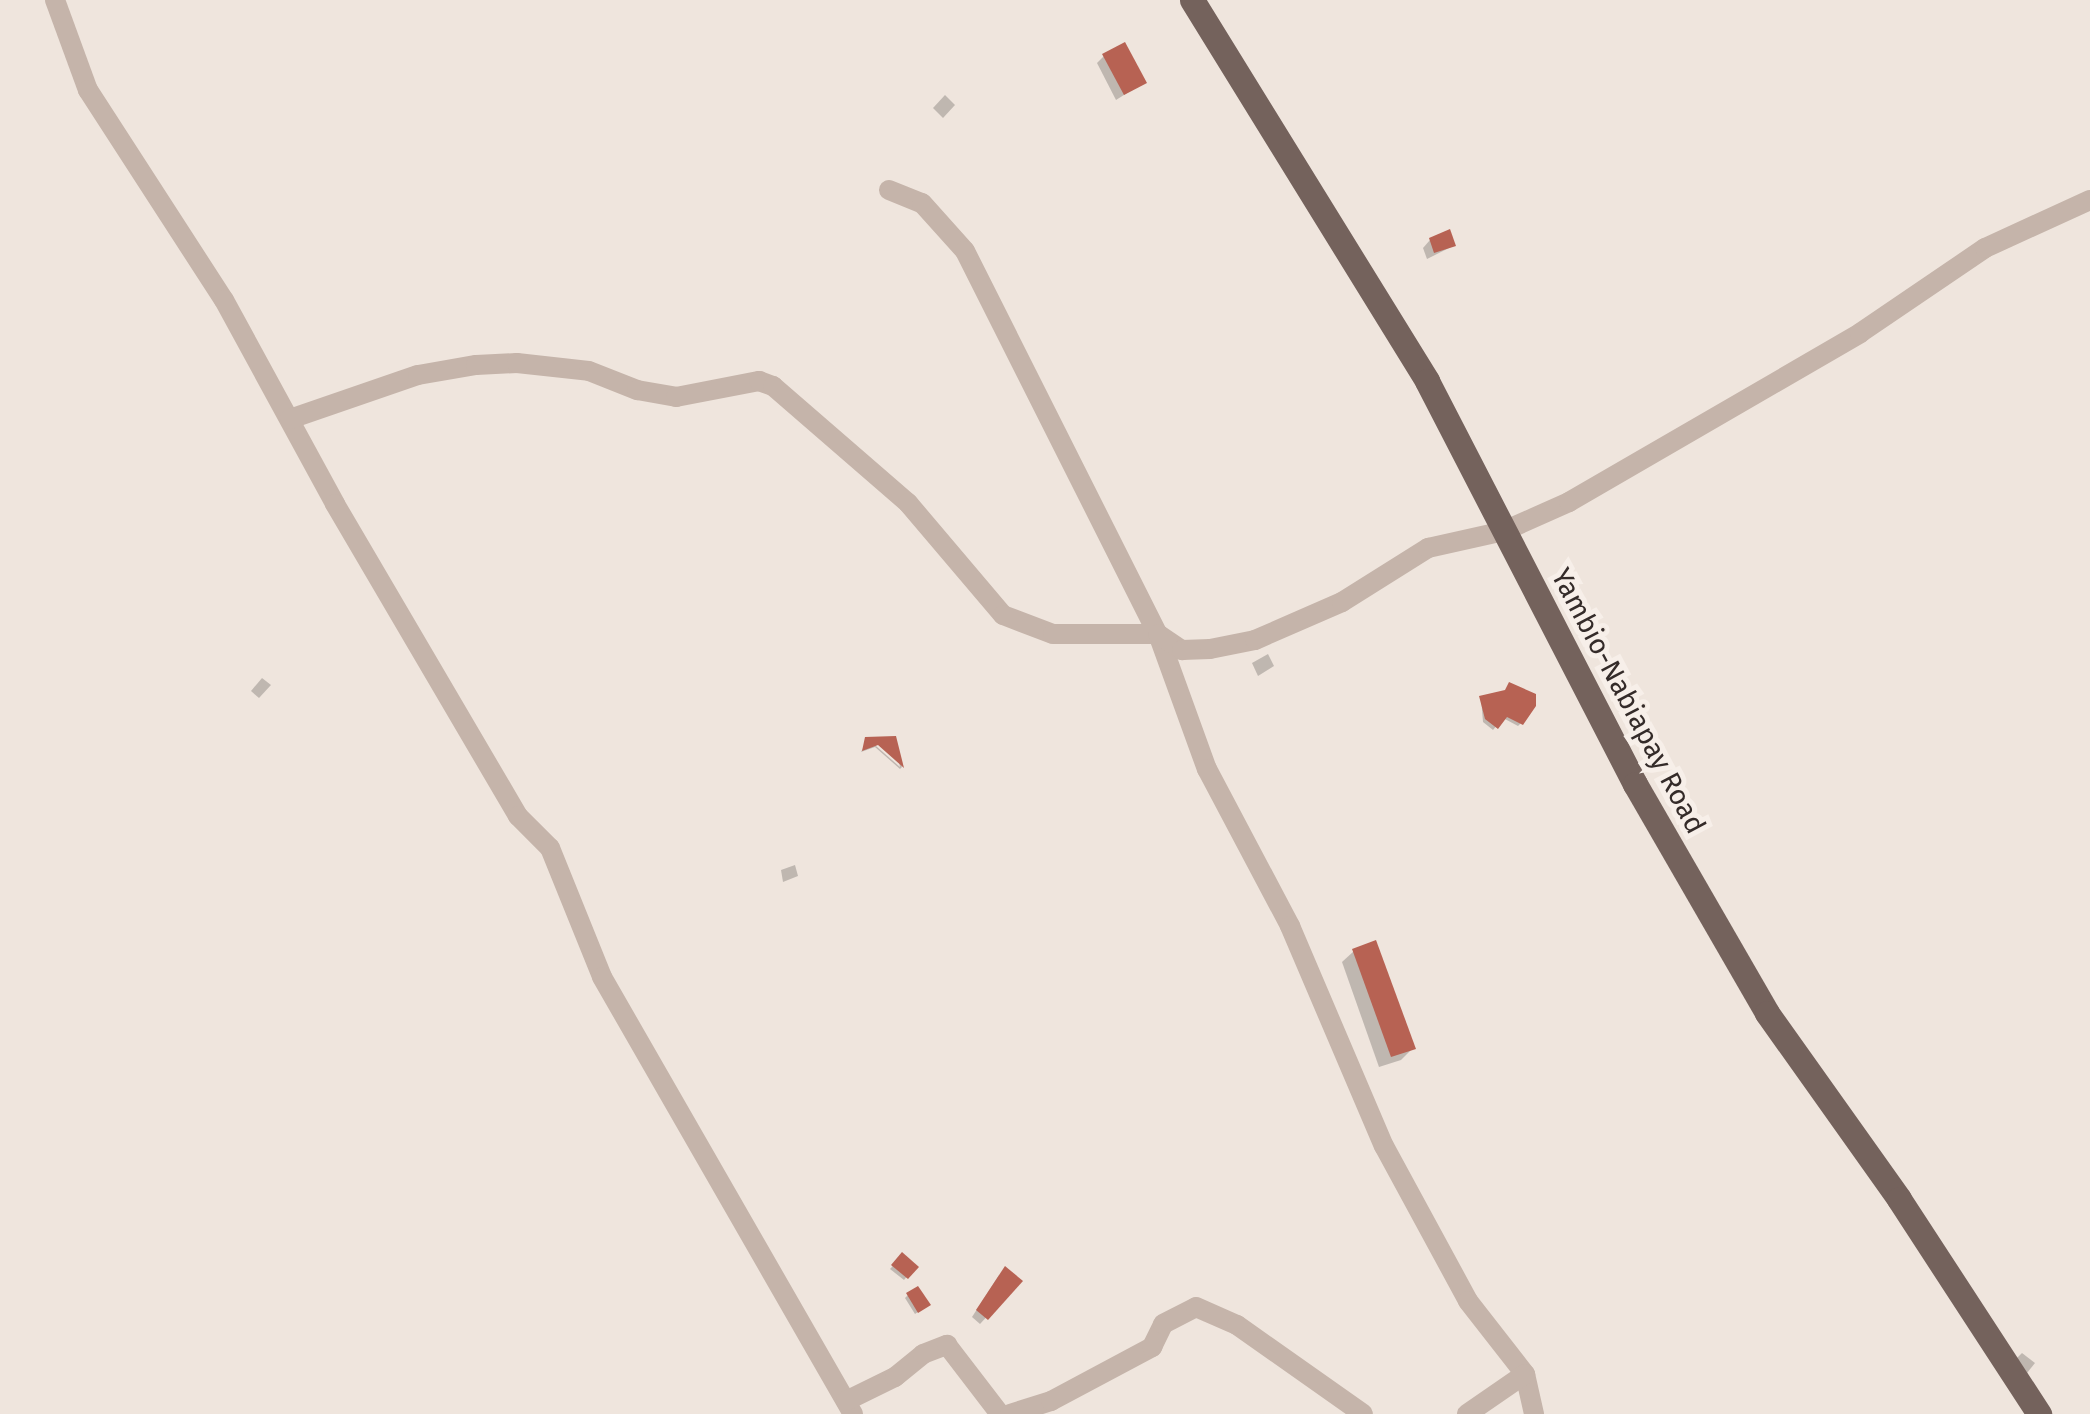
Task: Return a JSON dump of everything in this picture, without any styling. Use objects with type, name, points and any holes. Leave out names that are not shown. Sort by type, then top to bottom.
[{"type":"main road","name":"Yambio-Nabiapay Road","points":[[1192,0],[1427,381],[1636,784],[1767,1013],[1899,1199],[2039,1414]]},
{"type":"street","points":[[55,0],[88,90],[224,300],[518,816],[550,848],[602,978],[850,1410],[923,1354],[947,1344],[1000,1414]]},
{"type":"street","points":[[889,190],[922,203],[965,251],[1158,634],[1207,769],[1290,926],[1384,1146],[1468,1301],[1525,1374],[1534,1414]]},
{"type":"street","points":[[290,419],[418,376],[476,364],[517,363],[589,371],[637,390],[676,397],[759,381],[772,386],[908,503],[1002,615],[1053,634],[1158,634],[1182,650],[1254,640],[1342,602],[1428,548],[1504,531],[1569,502],[1860,334],[1985,248],[2090,200]]},
{"type":"street","points":[[1010,1414],[1050,1401],[1152,1347],[1163,1324],[1196,1307],[1237,1325],[1363,1414]]},
{"type":"street","points":[[1467,1414],[1525,1374]]},
{"type":"building","points":[[1125,42],[1147,83],[1124,95],[1102,54]]},
{"type":"building","points":[[1450,229],[1456,246],[1434,253],[1429,238]]},
{"type":"building","points":[[1509,682],[1536,694],[1536,706],[1523,725],[1507,717],[1498,729],[1485,719],[1479,696],[1505,690]]},
{"type":"building","points":[[896,736],[904,768],[878,745],[862,751],[865,737]]},
{"type":"building","points":[[1376,940],[1416,1049],[1391,1057],[1352,949]]},
{"type":"building","points":[[902,1252],[919,1267],[908,1279],[891,1265]]},
{"type":"building","points":[[1005,1266],[1023,1281],[988,1320],[976,1310]]},
{"type":"building","points":[[918,1286],[931,1305],[918,1313],[906,1293]]}]
